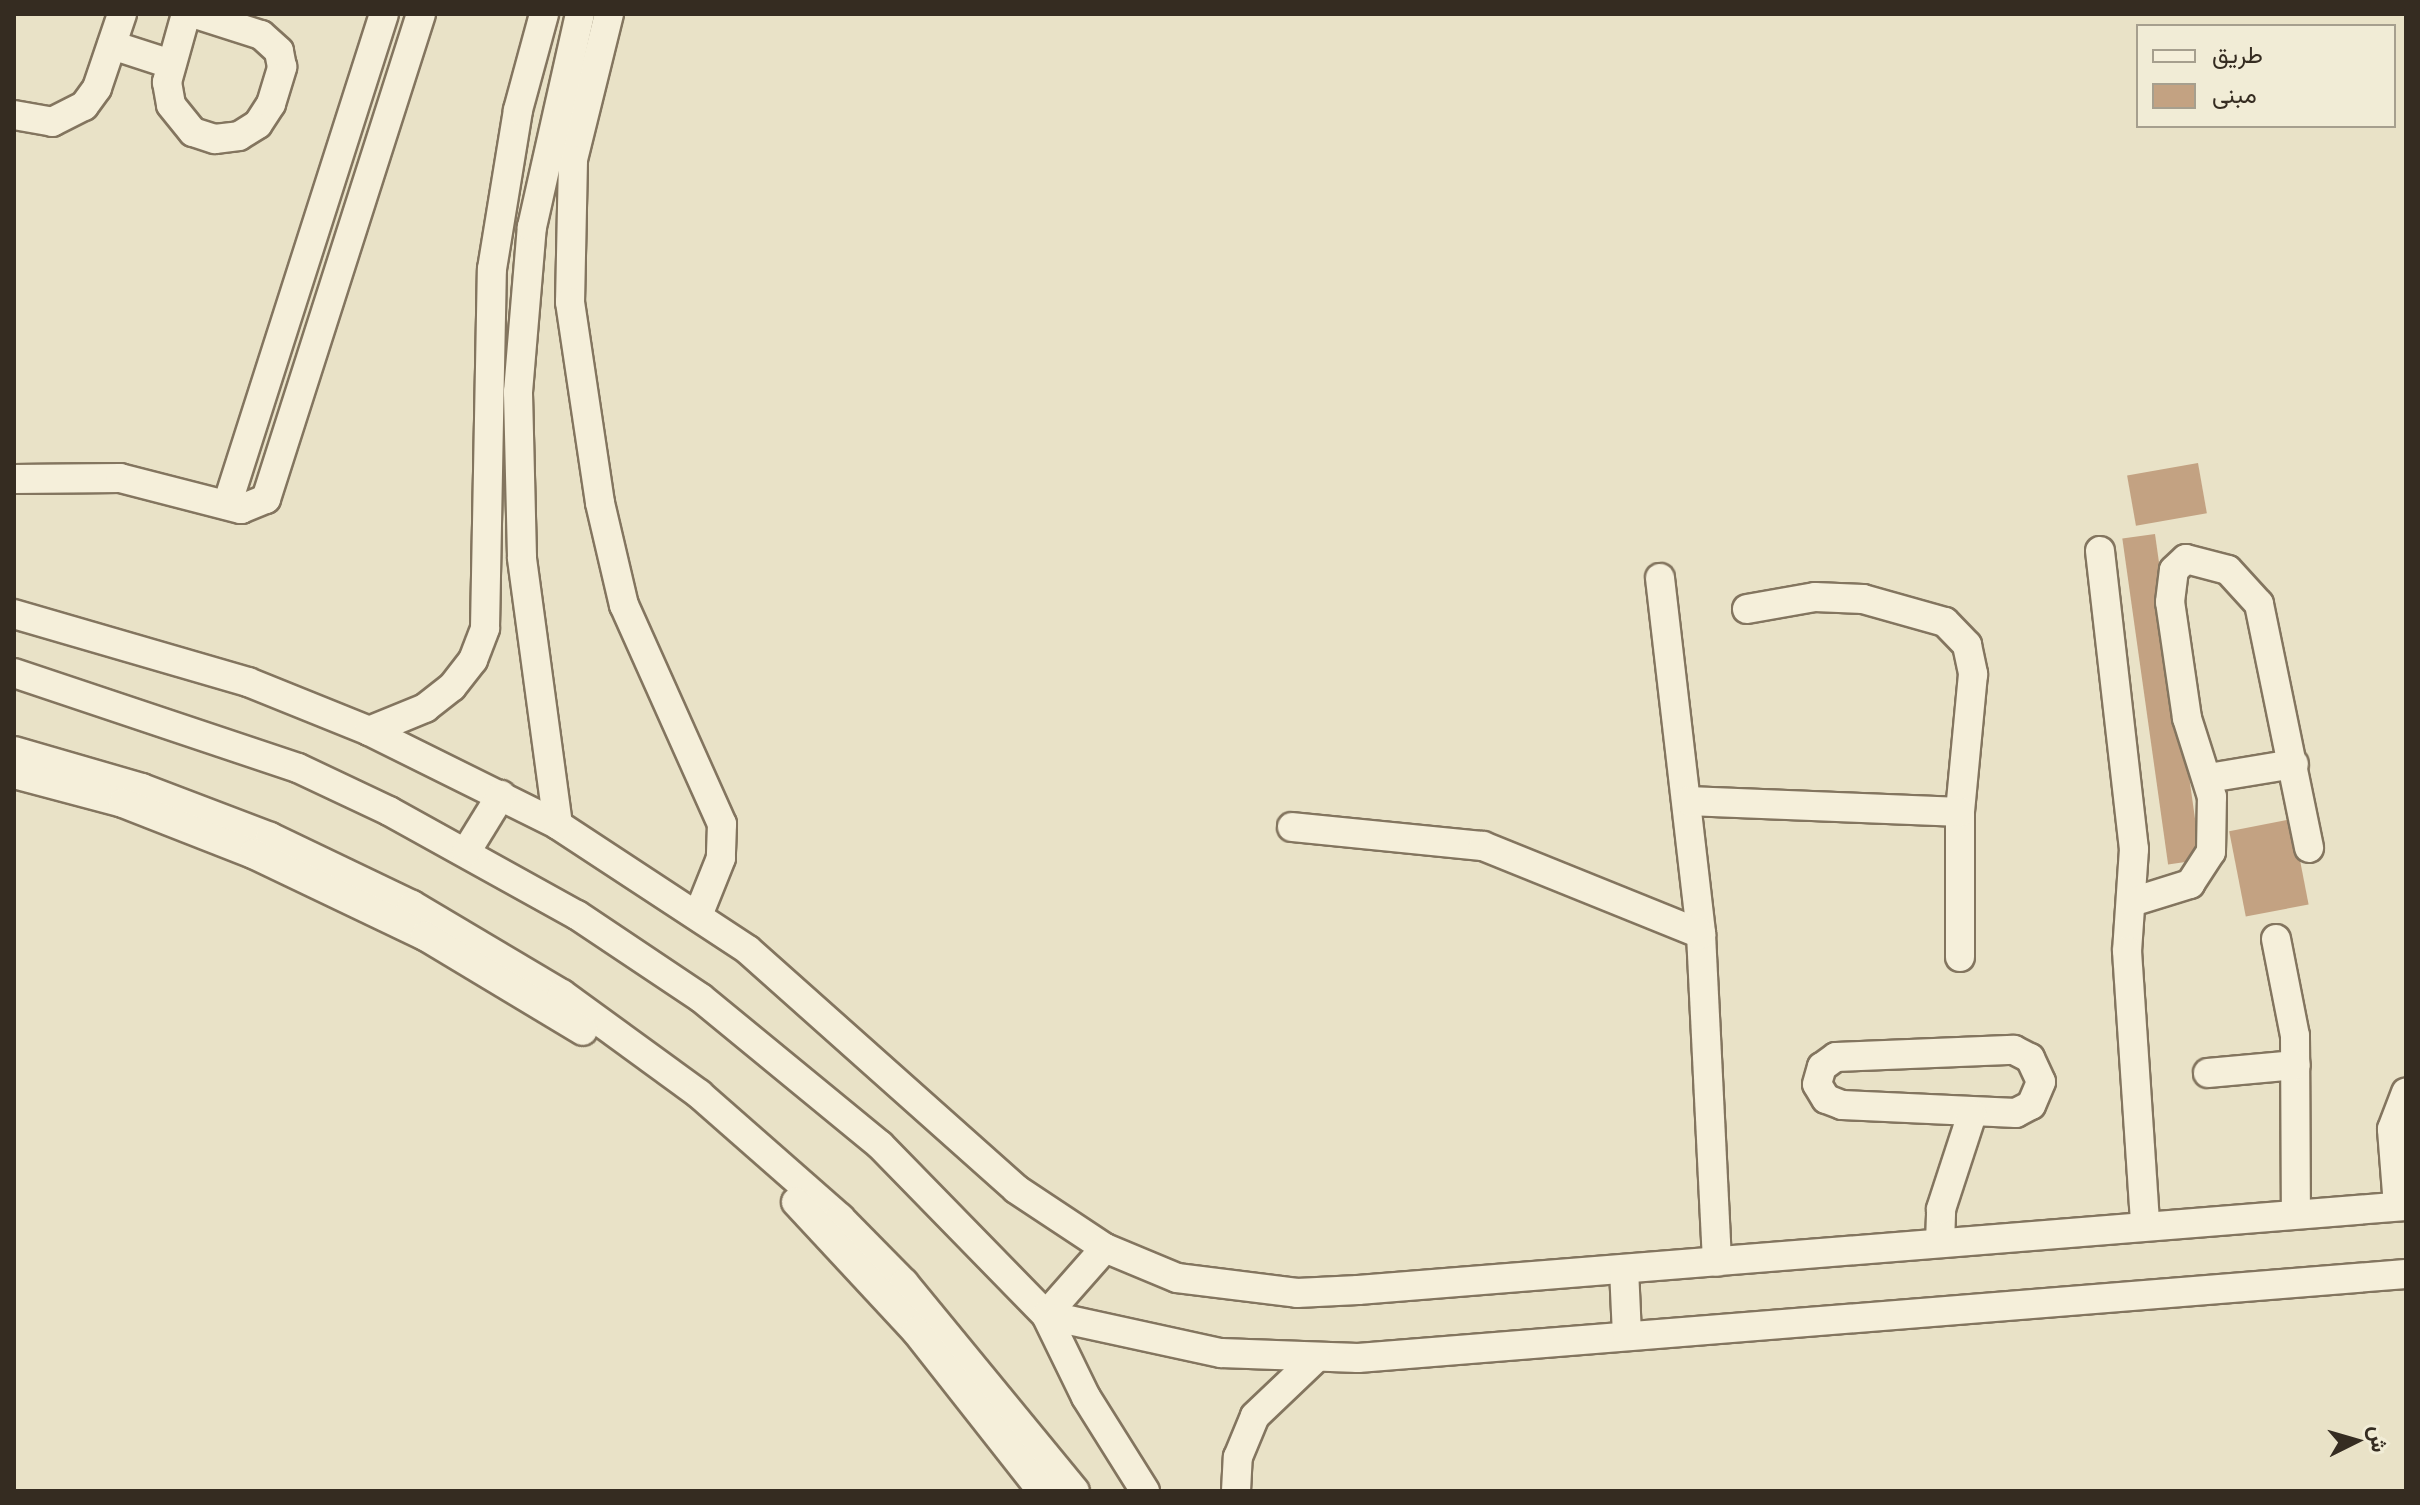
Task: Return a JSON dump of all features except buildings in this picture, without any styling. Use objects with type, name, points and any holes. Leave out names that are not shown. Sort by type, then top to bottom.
[{"type":"street","points":[[14,115],[41,122],[74,114],[97,88],[122,14]]},
{"type":"street","points":[[186,14],[171,64],[171,105],[193,132],[227,139],[249,131],[266,115],[282,67],[275,44],[195,14]]},
{"type":"street","points":[[227,505],[384,14]]},
{"type":"street","points":[[14,479],[120,478],[227,505],[255,507],[271,492],[421,14]]},
{"type":"street","points":[[369,731],[425,708],[452,687],[473,660],[485,628],[492,269],[515,123],[544,14]]},
{"type":"street","points":[[558,825],[522,557],[518,392],[532,227],[580,14]]},
{"type":"street","points":[[609,14],[573,160],[570,302],[602,515],[624,605],[722,824],[721,858],[699,913]]},
{"type":"street","points":[[112,45],[171,64]]},
{"type":"street","points":[[2100,551],[2126,743],[2132,902],[2127,951],[2145,1224]]},
{"type":"street","points":[[2132,902],[2190,884],[2207,865],[2213,838],[2209,778],[2187,718],[2171,618],[2171,579],[2186,559],[2228,570],[2259,604],[2309,848]]},
{"type":"street","points":[[1660,578],[1689,801],[1701,934],[1717,1262]]},
{"type":"street","points":[[1747,609],[1815,597],[1863,599],[1954,628],[1973,664],[1960,812],[1960,957]]},
{"type":"street","points":[[14,614],[186,660],[369,731],[558,825],[699,913],[843,1028],[1016,1189],[1105,1248],[1177,1278],[1297,1293],[2402,1206],[2392,1129],[2406,1093]]},
{"type":"street","points":[[14,673],[269,757],[466,852],[638,954],[799,1076],[912,1173],[1046,1315],[1086,1397],[1145,1491]]},
{"type":"street","points":[[14,751],[142,788],[270,837],[412,905],[562,994],[699,1094],[840,1218],[904,1283],[1075,1491]]},
{"type":"street","points":[[2209,778],[2294,764]]},
{"type":"street","points":[[14,774],[123,803],[266,860],[425,936],[575,1026],[672,1096],[803,1208],[916,1331],[1042,1491]]},
{"type":"street","points":[[466,852],[501,795]]},
{"type":"street","points":[[1689,801],[1960,812]]},
{"type":"street","points":[[1292,827],[1483,846],[1701,934]]},
{"type":"street","points":[[2276,939],[2292,1011],[2296,1065],[2296,1213]]},
{"type":"street","points":[[2014,1050],[2036,1065],[2041,1082],[2031,1105],[2016,1113],[1972,1114],[1833,1103],[1820,1092],[1818,1075],[1836,1057],[2014,1050]]},
{"type":"street","points":[[2208,1073],[2296,1065]]},
{"type":"street","points":[[1940,1243],[1941,1209],[1972,1114]]},
{"type":"street","points":[[1046,1315],[1105,1248]]},
{"type":"street","points":[[1624,1269],[1627,1336]]},
{"type":"street","points":[[1046,1315],[1221,1353],[1316,1358],[2406,1274]]},
{"type":"street","points":[[1236,1491],[1238,1457],[1255,1416],[1316,1358]]}]
